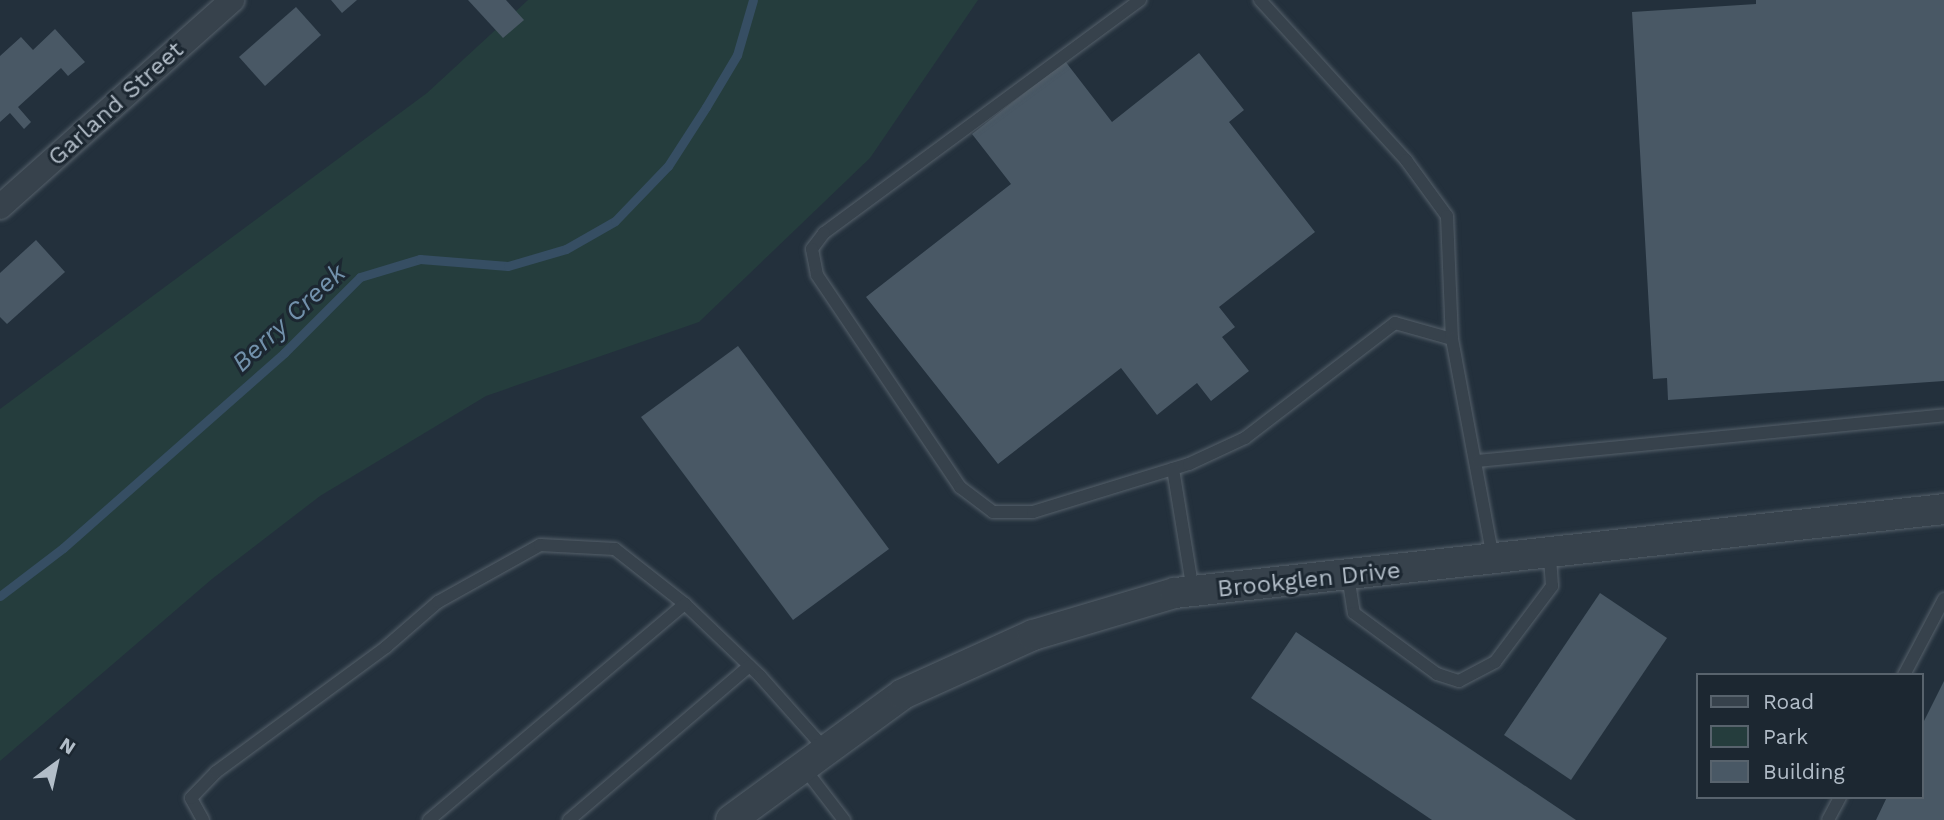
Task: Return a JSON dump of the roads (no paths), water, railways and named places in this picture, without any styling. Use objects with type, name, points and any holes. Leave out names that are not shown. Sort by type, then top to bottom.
[{"type":"street","name":"Garland Street","points":[[0,207],[232,0]]},
{"type":"street","name":"Brookglen Drive","points":[[731,820],[813,757],[903,694],[1033,635],[1194,592],[1550,555],[1944,509]]},
{"type":"lane","points":[[1140,0],[824,233],[812,249],[817,275],[960,487],[993,512],[1033,512],[1173,469],[1245,438],[1395,323],[1452,339]]},
{"type":"lane","points":[[1260,0],[1406,160],[1447,216],[1452,339],[1478,461],[1494,561]]},
{"type":"lane","points":[[1478,461],[1944,415]]},
{"type":"lane","points":[[1173,469],[1194,592]]},
{"type":"lane","points":[[203,820],[191,798],[216,772],[386,648],[438,602],[540,545],[615,549],[685,604],[749,666],[813,757],[844,820]]},
{"type":"lane","points":[[1348,576],[1354,614],[1437,674],[1459,681],[1495,662],[1552,586],[1550,555]]},
{"type":"lane","points":[[1905,673],[1944,599]]},
{"type":"lane","points":[[429,820],[685,604]]},
{"type":"lane","points":[[569,820],[749,666]]},
{"type":"lane","points":[[1828,820],[1839,799]]},
{"type":"waterway","name":"Berry Creek","points":[[0,596],[63,548],[284,353],[360,277],[420,259],[508,266],[566,249],[615,221],[668,166],[706,107],[737,55],[753,0]]}]
